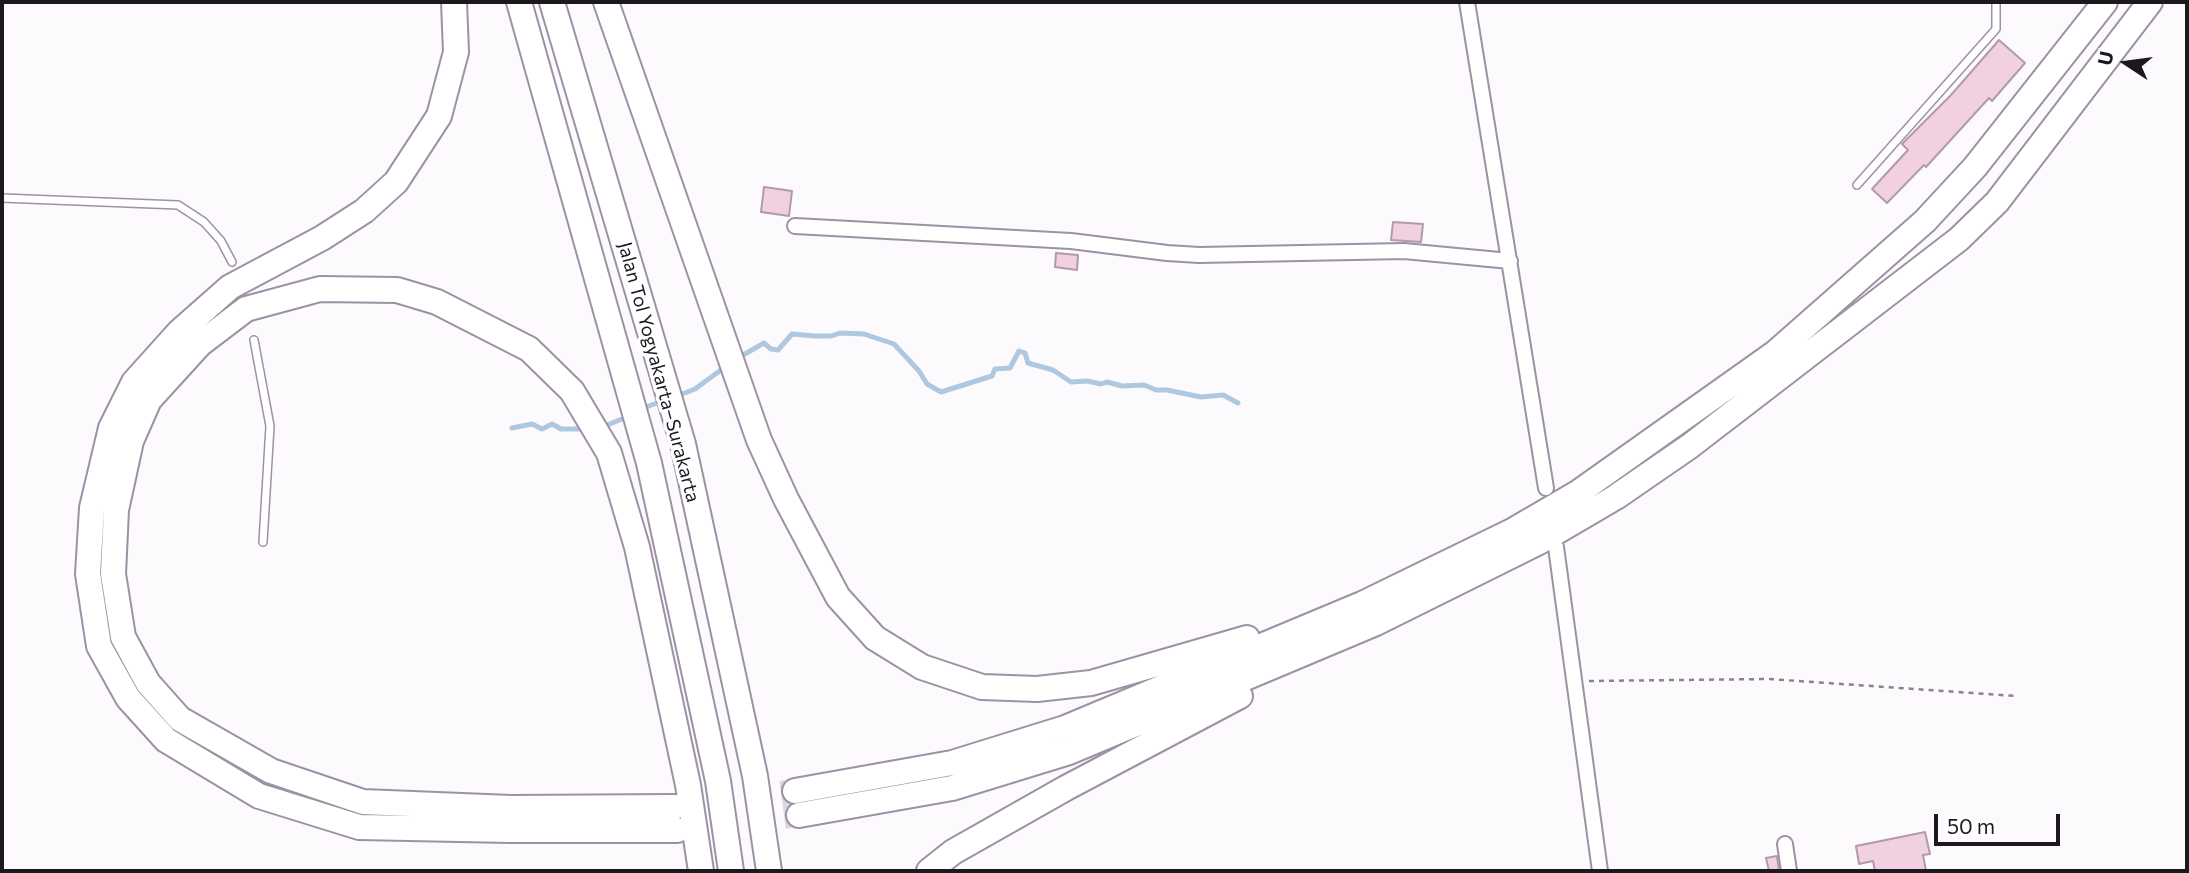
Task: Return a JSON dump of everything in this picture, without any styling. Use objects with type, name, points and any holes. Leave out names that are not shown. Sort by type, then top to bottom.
[{"type":"highway","points":[[454,2],[456,51],[439,116],[396,182],[364,211],[322,238],[230,287],[179,332],[134,382],[111,428],[92,508],[88,574],[99,646],[128,698],[166,740],[258,796],[359,827],[510,830],[676,818],[363,802],[271,771],[180,719],[148,683],[123,637],[113,574],[116,510],[131,441],[149,400],[200,344],[246,309],[320,289],[397,290],[437,302],[530,349],[572,391],[608,453],[637,547],[688,785],[702,871]]},
{"type":"highway","name":"Jalan Tol Yogyakarta–Surakarta","points":[[519,2],[649,463],[718,781],[731,871]]},
{"type":"highway","name":"Jalan Tol Yogyakarta–Surakarta","points":[[552,2],[683,444],[755,776],[769,871]]},
{"type":"highway","points":[[606,2],[760,440],[786,499],[838,597],[875,638],[922,667],[982,687],[1037,689],[1091,683],[1369,614]]},
{"type":"highway","points":[[929,871],[953,852],[1579,492],[1775,353],[1926,221],[1975,166],[2105,2]]},
{"type":"highway","points":[[797,803],[952,763],[1065,729],[1369,614],[1541,541],[1616,497],[1690,446],[1959,239],[1997,202],[2150,2]]},
{"type":"street","points":[[1467,2],[1546,488]]},
{"type":"street","points":[[795,226],[1071,241],[1199,255],[1404,251],[1510,261]]},
{"type":"street","points":[[1556,547],[1600,871]]},
{"type":"street","points":[[1785,844],[1789,871]]},
{"type":"lane","points":[[1857,186],[1996,29],[1996,2]]},
{"type":"lane","points":[[2,198],[178,205],[204,222],[221,241],[232,262]]},
{"type":"lane","points":[[254,340],[270,426],[263,542]]},
{"type":"path","points":[[1573,681],[1769,679],[2016,696]]},
{"type":"building","points":[[1999,40],[2025,63],[1992,101],[1989,98],[1926,167],[1924,165],[1887,203],[1872,189],[1908,150],[1902,144],[1951,95]]},
{"type":"building","points":[[764,187],[792,191],[789,216],[761,212]]},
{"type":"building","points":[[1393,222],[1423,224],[1421,242],[1391,240]]},
{"type":"building","points":[[1056,253],[1078,255],[1077,270],[1055,267]]},
{"type":"building","points":[[1925,832],[1930,854],[1923,855],[1926,871],[1875,871],[1873,861],[1859,864],[1856,846]]},
{"type":"building","points":[[1777,856],[1779,871],[1769,871],[1766,858]]},
{"type":"waterway","points":[[736,359],[764,343],[771,349],[778,350],[792,334],[864,334],[894,344],[919,371],[927,384],[941,392],[992,376],[995,369],[1010,368],[1019,351],[1025,353],[1028,363],[1053,370],[1071,382],[1144,385],[1156,390],[1201,397],[1223,395],[1238,403]]},
{"type":"waterway","points":[[677,396],[695,389],[725,367]]},
{"type":"waterway","points":[[641,409],[665,400]]},
{"type":"waterway","points":[[602,427],[627,417]]},
{"type":"waterway","points":[[512,428],[532,424],[542,429],[552,424],[561,429],[586,429]]},
{"type":"tunnel","points":[[674,807],[795,791]]},
{"type":"tunnel","points":[[677,830],[799,815]]}]
